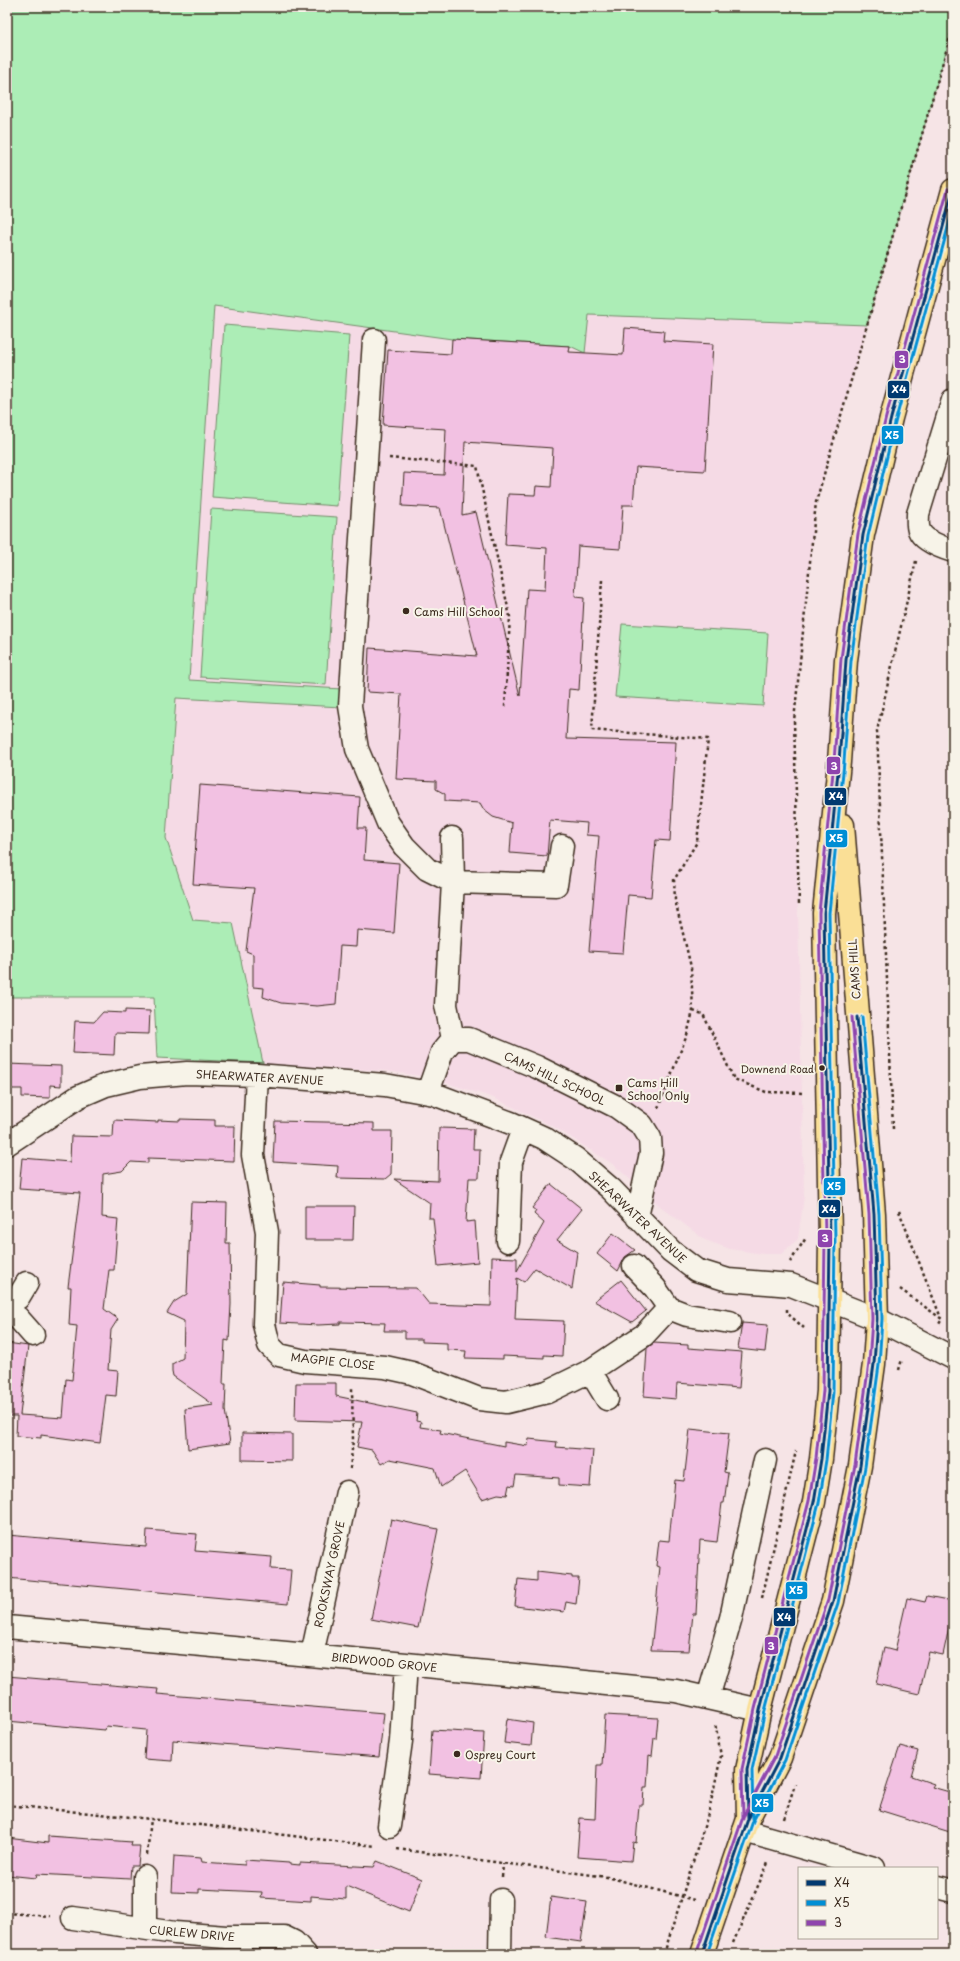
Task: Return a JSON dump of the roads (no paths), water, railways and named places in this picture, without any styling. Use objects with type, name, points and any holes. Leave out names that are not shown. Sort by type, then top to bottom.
[{"type":"main road","name":"CAMS HILL","points":[[746,1825],[746,1770],[806,1531],[821,1459],[828,1391],[830,1300],[824,912],[839,762],[846,660],[863,535],[891,418],[953,190]]},
{"type":"main road","name":"CAMS HILL","points":[[746,1825],[780,1758],[833,1601],[860,1466],[874,1364],[878,1319],[874,1214],[856,1012],[839,762]]},
{"type":"main road","points":[[702,1954],[746,1825]]},
{"type":"street","points":[[374,340],[350,706],[357,749],[388,823],[404,846],[427,869],[453,882],[556,884],[562,846]]},
{"type":"street","points":[[948,549],[922,536],[918,529],[918,514],[953,400]]},
{"type":"street","points":[[428,1092],[442,1052],[453,1038],[446,1005],[453,882],[452,838]]},
{"type":"street","name":"CAMS HILL SCHOOL","points":[[453,1038],[468,1039],[537,1067],[617,1106],[642,1125],[650,1138],[651,1153],[637,1217]]},
{"type":"street","name":"SHEARWATER AVENUE","points":[[7,1144],[78,1097],[106,1085],[140,1077],[179,1074],[257,1075],[385,1085],[428,1092],[464,1104],[544,1138],[576,1159],[611,1189],[671,1251],[696,1270],[728,1280],[791,1285],[878,1319],[953,1358]]},
{"type":"street","name":"MAGPIE CLOSE","points":[[257,1075],[253,1155],[267,1232],[264,1324],[269,1345],[279,1355],[305,1361],[385,1367],[412,1374],[479,1399],[506,1402],[547,1392],[590,1371],[644,1335],[669,1308]]},
{"type":"street","points":[[508,1241],[511,1162],[523,1129]]},
{"type":"street","points":[[634,1266],[655,1288],[669,1308],[687,1315],[730,1322]]},
{"type":"street","points":[[7,1305],[18,1298],[27,1283]]},
{"type":"street","points":[[7,1310],[18,1318],[33,1335]]},
{"type":"street","points":[[590,1371],[607,1399]]},
{"type":"street","points":[[708,1698],[731,1618],[766,1460]]},
{"type":"street","name":"ROOKSWAY GROVE","points":[[312,1655],[347,1492]]},
{"type":"street","name":"BIRDWOOD GROVE","points":[[7,1627],[676,1691],[760,1710]]},
{"type":"street","points":[[389,1826],[401,1741],[406,1664]]},
{"type":"street","points":[[746,1825],[778,1840],[871,1867]]},
{"type":"street","points":[[145,1877],[145,1928]]},
{"type":"street","points":[[938,1886],[953,1891]]},
{"type":"street","points":[[500,1954],[501,1900]]},
{"type":"street","name":"CURLEW DRIVE","points":[[73,1918],[226,1937],[284,1937],[294,1942],[306,1954]]},
{"type":"place","name":"Cams Hill School","points":[[406,611]]},
{"type":"place","name":"Downend Road","points":[[822,1068]]},
{"type":"place","name":"Cams Hill School Only","points":[[619,1088]]},
{"type":"place","name":"Osprey Court","points":[[457,1754]]}]
